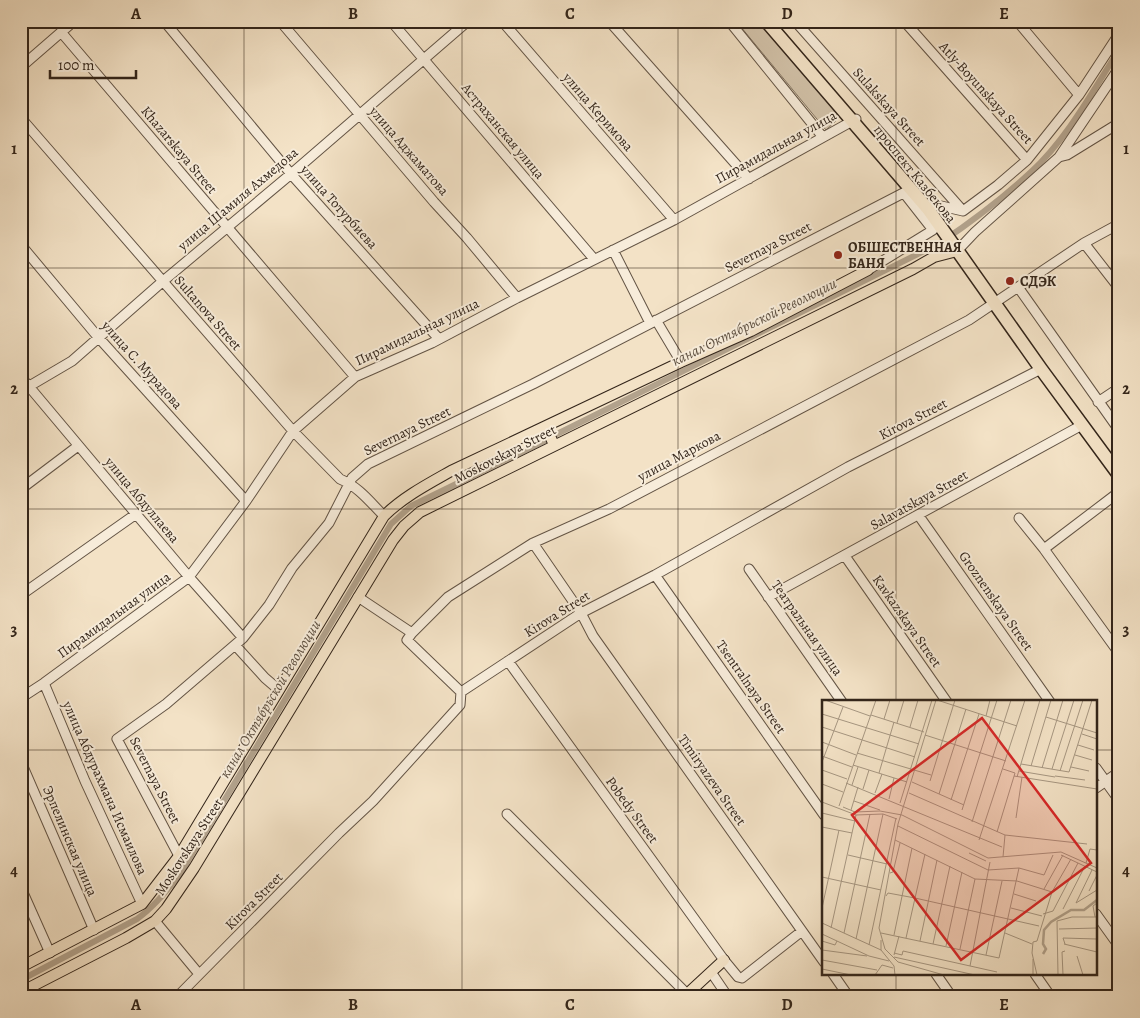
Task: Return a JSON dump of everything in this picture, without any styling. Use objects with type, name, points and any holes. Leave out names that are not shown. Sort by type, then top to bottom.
[{"type":"highway","name":"проспект Казбекова","points":[[766,21],[930,208],[996,302],[1119,467]]},
{"type":"highway","name":"проспект Казбекова","points":[[771,21],[854,120],[908,191],[930,208]]},
{"type":"highway","name":"проспект Казбекова","points":[[996,302],[1041,369],[1119,475]]},
{"type":"main road","name":"Moskovskaya Street","points":[[21,992],[126,938],[155,920],[166,909],[194,868],[392,540],[412,518],[420,512],[554,445],[913,269],[956,246]]},
{"type":"main road","name":"Moskovskaya Street","points":[[142,904],[179,856],[384,516],[399,502],[451,471],[681,362],[751,331],[868,270]]},
{"type":"main road","points":[[546,427],[554,445]]},
{"type":"main road","points":[[21,967],[142,904]]},
{"type":"main road","points":[[686,996],[724,961]]},
{"type":"street","points":[[21,67],[74,21]]},
{"type":"street","name":"улица Тотурбиева","points":[[164,21],[291,174],[440,339]]},
{"type":"street","name":"улица Аджаматова","points":[[280,21],[517,298]]},
{"type":"street","name":"Астраханская улица","points":[[391,21],[594,259]]},
{"type":"street","name":"улица Шамиля Ахмедова","points":[[26,389],[72,361],[98,336],[291,174],[468,21]]},
{"type":"street","name":"улица Керимова","points":[[502,21],[674,220]]},
{"type":"street","points":[[609,21],[749,179]]},
{"type":"street","points":[[729,21],[822,136]]},
{"type":"street","name":"Sulakskaya Street","points":[[795,21],[963,211]]},
{"type":"street","name":"Atly-Boyunskaya Street","points":[[904,21],[1027,160]]},
{"type":"street","points":[[1017,21],[1079,95]]},
{"type":"street","name":"Khazarskaya Street","points":[[61,32],[355,377]]},
{"type":"street","points":[[930,208],[937,204],[963,211],[1027,160],[1079,95],[1119,34]]},
{"type":"street","points":[[956,246],[975,232],[1059,157],[1119,68]]},
{"type":"street","name":"Sultanova Street","points":[[21,118],[293,431],[340,479],[350,483],[360,491],[384,516]]},
{"type":"street","name":"Пирамидальная улица","points":[[21,698],[189,577],[246,501],[293,431],[355,377],[440,339],[517,298],[674,220],[822,136],[854,120]]},
{"type":"street","points":[[1059,157],[1067,155],[1119,123]]},
{"type":"street","points":[[868,270],[933,230],[910,203],[908,191]]},
{"type":"street","name":"Severnaya Street","points":[[179,856],[117,739],[166,704],[243,638],[269,605],[292,568],[329,523],[352,478],[368,464],[458,422],[587,357],[653,321],[908,191]]},
{"type":"street","name":"улица Маркова","points":[[412,633],[448,597],[533,543],[609,509],[969,320],[1084,243],[1119,224]]},
{"type":"street","points":[[1084,243],[1119,288]]},
{"type":"street","name":"улица С. Мурадова","points":[[21,244],[98,336],[246,501]]},
{"type":"street","points":[[613,250],[653,321],[681,362]]},
{"type":"street","points":[[1018,288],[1119,430]]},
{"type":"street","name":"Kirova Street","points":[[178,997],[339,833],[373,801],[460,705],[461,692],[581,613],[655,575],[848,467],[1041,369]]},
{"type":"street","name":"улица Абдуллаева","points":[[21,377],[26,389],[78,446],[243,638]]},
{"type":"street","points":[[1098,402],[1119,388]]},
{"type":"street","name":"Salavatskaya Street","points":[[768,598],[1082,425]]},
{"type":"street","points":[[21,489],[78,446]]},
{"type":"street","points":[[1044,549],[1119,492]]},
{"type":"street","points":[[21,595],[136,514]]},
{"type":"street","name":"Groznenskaya Street","points":[[919,516],[1049,700]]},
{"type":"street","points":[[1020,518],[1119,653]]},
{"type":"street","name":"Timiryazeva Street","points":[[533,543],[581,613],[593,636],[822,959]]},
{"type":"street","name":"Kavkazskaya Street","points":[[845,556],[946,700]]},
{"type":"street","name":"Театральная улица","points":[[749,569],[841,700]]},
{"type":"street","name":"Tsentralnaya Street","points":[[655,575],[822,812]]},
{"type":"street","points":[[358,596],[412,633],[407,640],[461,692]]},
{"type":"street","points":[[235,646],[279,690]]},
{"type":"street","name":"Pobedy Street","points":[[508,661],[724,961],[738,977],[742,978],[802,931]]},
{"type":"street","name":"улица Абдурахмана Исмаилова","points":[[44,683],[85,781],[142,904]]},
{"type":"street","name":"Эрпелинская улица","points":[[21,762],[94,930]]},
{"type":"street","points":[[1098,771],[1119,800]]},
{"type":"street","points":[[1098,787],[1119,772]]},
{"type":"street","points":[[507,814],[686,996]]},
{"type":"street","points":[[21,888],[50,953]]},
{"type":"street","points":[[1098,917],[1119,946]]},
{"type":"street","points":[[155,920],[199,974]]},
{"type":"street","points":[[711,973],[728,997]]},
{"type":"street","points":[[836,976],[849,997]]},
{"type":"street","points":[[937,976],[952,997]]},
{"type":"street","points":[[1036,976],[1051,997]]},
{"type":"street","points":[[21,992],[23,997]]},
{"type":"shaded area","points":[[736,21],[759,21],[839,114],[837,120],[826,130]]},
{"type":"waterway","name":"канал Октябрьской Революции","points":[[555,435],[940,243],[998,200],[1044,159],[1068,130],[1119,50]]},
{"type":"waterway","name":"канал Октябрьской Революции","points":[[21,980],[137,919],[150,909],[166,891],[181,872],[391,524],[411,506],[546,440]]},
{"type":"place","name":"ОБШЕСТВЕННАЯ БАНЯ","points":[[838,255]]},
{"type":"place","name":"СДЭК","points":[[1010,281]]}]
